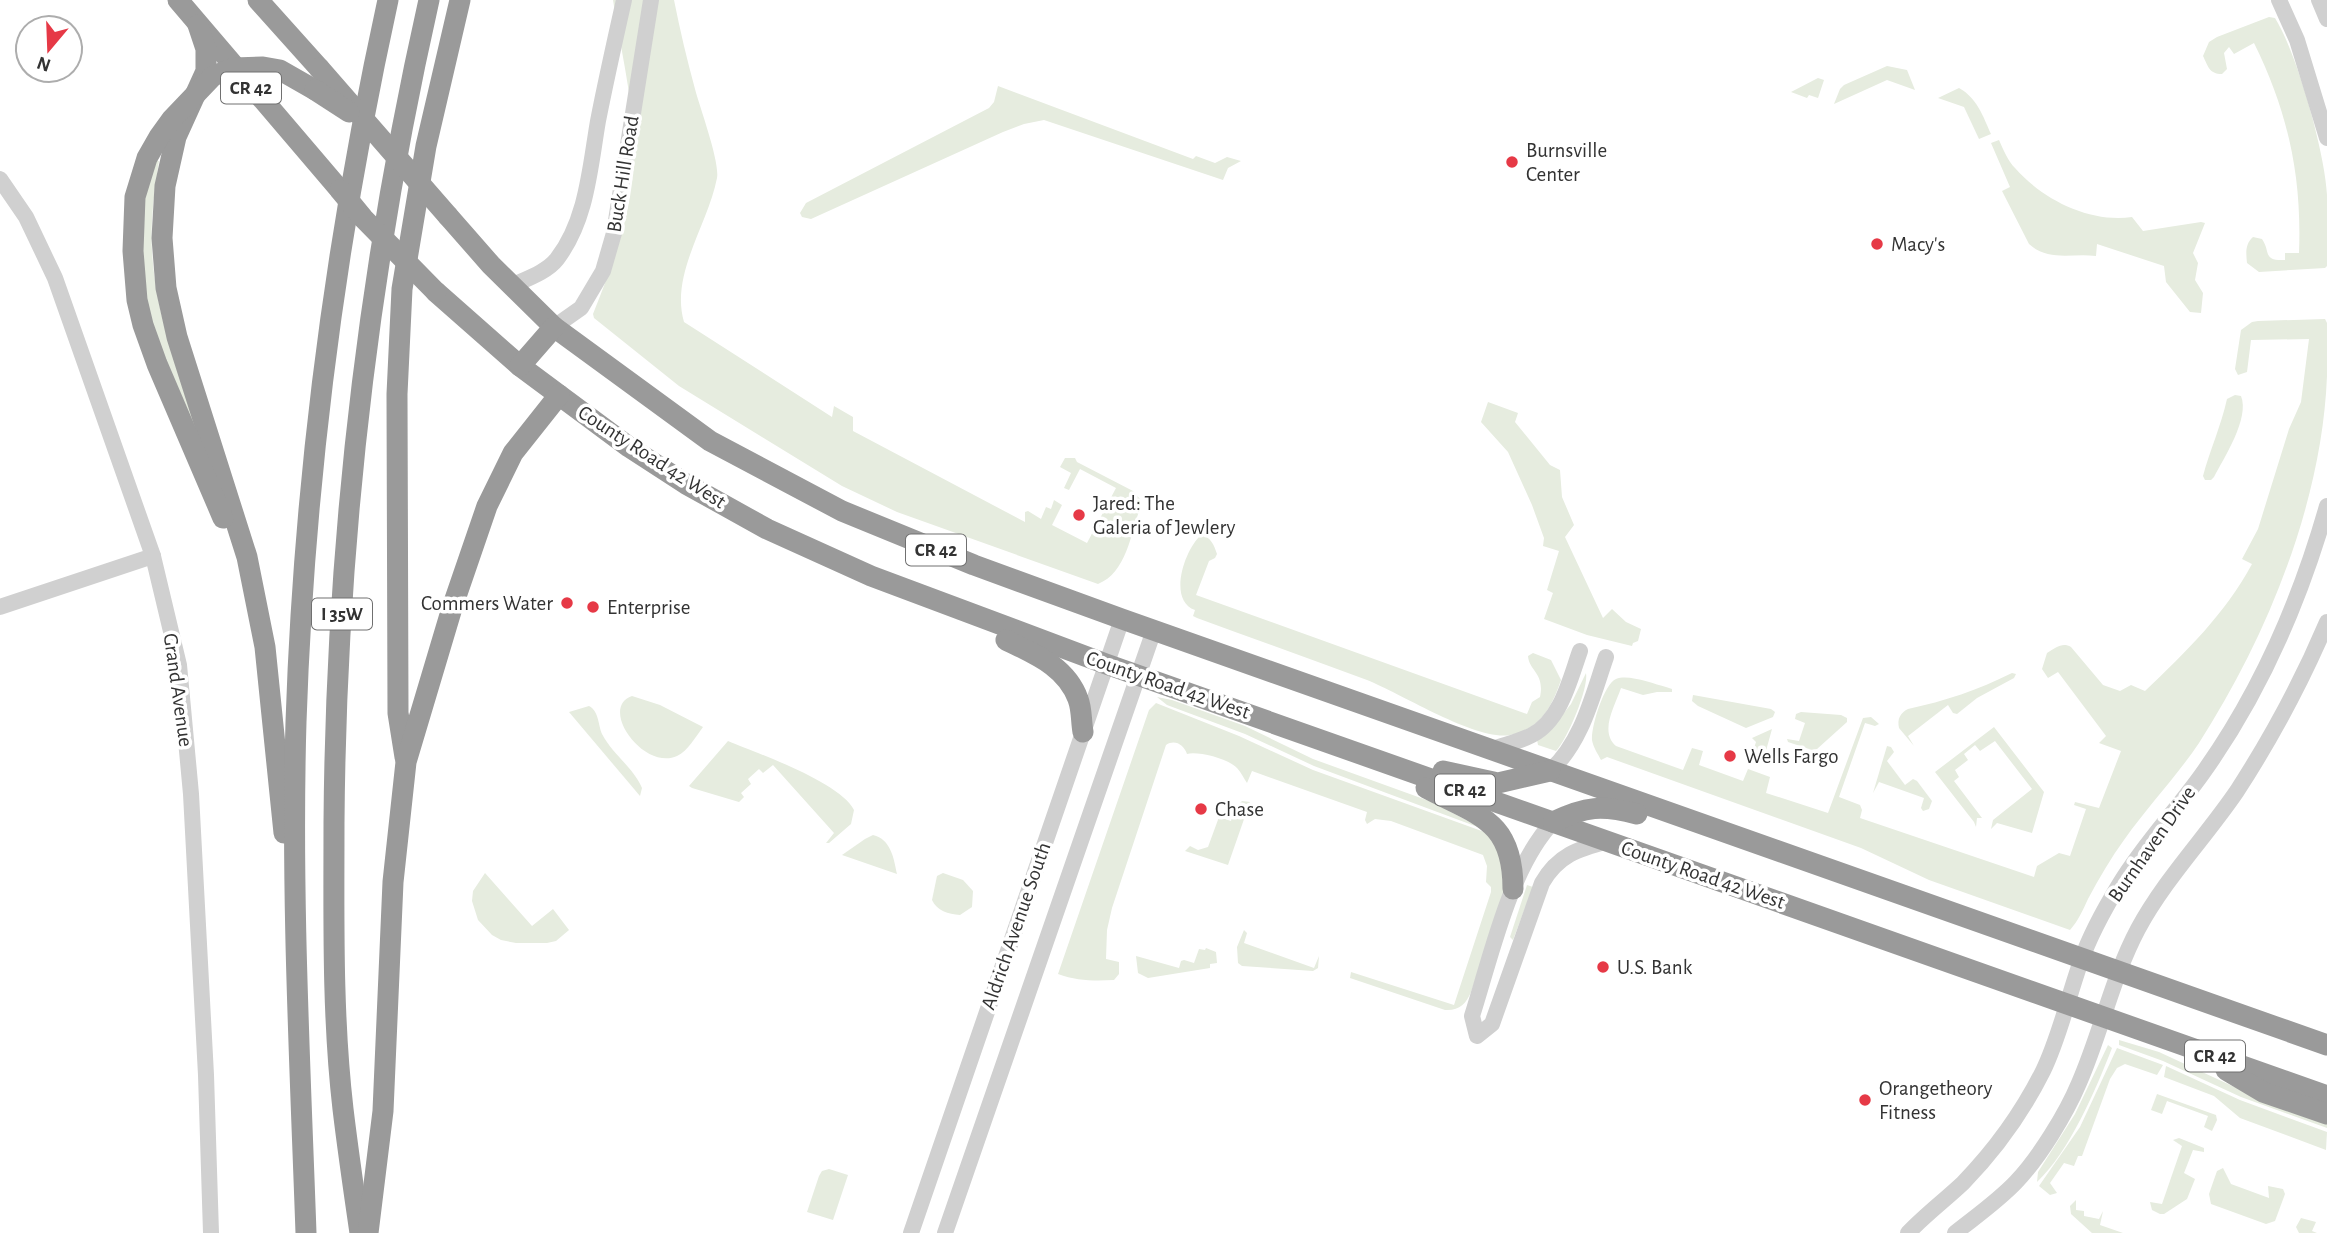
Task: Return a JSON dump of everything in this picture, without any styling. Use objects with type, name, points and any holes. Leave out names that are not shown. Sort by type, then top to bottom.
[{"type":"highway","name":"County Road 42 West","points":[[178,0],[363,218],[436,292],[520,366],[629,447],[687,484],[767,529],[871,576],[1106,664],[2327,1096]]},
{"type":"highway","name":"CR 42","points":[[258,0],[511,286],[554,327],[710,441],[842,511],[974,565],[1122,619],[2327,1045]]},
{"type":"highway","name":"I 35W","points":[[306,1233],[298,989],[296,752],[305,550],[344,229],[388,0]]},
{"type":"highway","name":"I 35W","points":[[360,1233],[343,1108],[334,946],[335,731],[345,558],[355,444],[372,304],[394,165],[429,0]]},
{"type":"highway","points":[[406,762],[398,699],[397,394],[402,289],[426,146],[460,0]]},
{"type":"highway","points":[[198,25],[207,61],[201,87],[176,137],[165,186],[162,238],[166,288],[177,337],[240,528],[258,608],[270,682],[298,989]]},
{"type":"highway","points":[[258,608],[229,532],[153,355],[137,300],[133,211],[139,177],[159,137],[201,87],[214,76],[234,68],[263,67],[280,70],[371,127]]},
{"type":"highway","points":[[520,366],[554,327]]},
{"type":"highway","points":[[368,1233],[383,1111],[393,882],[406,762],[452,608],[487,506],[513,453],[559,395]]},
{"type":"highway","points":[[871,576],[1047,659],[1062,674],[1079,700],[1083,732]]},
{"type":"highway","points":[[1353,751],[1498,783],[1550,771]]},
{"type":"highway","points":[[1353,751],[1486,819],[1496,828],[1510,854],[1513,889]]},
{"type":"highway","points":[[1553,822],[1590,807],[1611,807],[1738,837]]},
{"type":"highway","points":[[2175,1041],[2263,1092],[2327,1114]]},
{"type":"street","name":"Buck Hill Road","points":[[511,286],[556,261],[568,242],[580,213],[589,180],[624,0]]},
{"type":"street","name":"Buck Hill Road","points":[[554,327],[581,308],[603,271],[614,233],[651,0]]},
{"type":"street","points":[[2279,0],[2297,40],[2327,138]]},
{"type":"street","points":[[2319,0],[2327,19]]},
{"type":"street","name":"Grand Avenue","points":[[0,179],[26,217],[55,278],[153,556],[179,665],[186,738],[206,1075],[211,1233]]},
{"type":"street","name":"Burnhaven Drive","points":[[1908,1233],[1988,1156],[2011,1126],[2043,1071],[2068,1004],[2081,959],[2120,884],[2152,836],[2203,772],[2246,706],[2272,658],[2300,595],[2327,506]]},
{"type":"street","points":[[0,607],[153,556]]},
{"type":"street","name":"Aldrich Avenue South","points":[[911,1233],[1122,619]]},
{"type":"street","name":"Burnhaven Drive","points":[[1955,1233],[2017,1181],[2046,1141],[2079,1083],[2119,972],[2138,930],[2236,792],[2273,733],[2305,673],[2327,622]]},
{"type":"street","name":"Aldrich Avenue South","points":[[945,1233],[1154,630]]},
{"type":"street","points":[[1490,750],[1534,734],[1551,718],[1563,699],[1580,650]]},
{"type":"street","points":[[1550,771],[1561,761],[1577,738],[1606,657]]},
{"type":"street","points":[[1553,822],[1539,836],[1513,889],[1472,1016],[1477,1037],[1492,1024],[1542,883],[1551,867],[1582,848],[1608,841]]},
{"type":"shaded area","points":[[613,0],[674,0],[689,67],[716,160],[717,178],[682,286],[684,322],[832,417],[834,406],[853,417],[853,431],[1025,522],[1025,512],[1028,511],[1041,519],[1046,507],[1051,509],[1054,500],[1062,505],[1052,525],[1087,543],[1116,488],[1080,469],[1069,490],[1064,488],[1071,473],[1060,467],[1065,458],[1075,458],[1077,462],[1133,491],[1140,499],[1140,508],[1126,552],[1107,579],[1098,584],[897,512],[842,486],[679,386],[594,318],[593,314],[625,219],[634,159],[630,99]]},
{"type":"shaded area","points":[[2269,17],[2275,18],[2301,78],[2321,155],[2327,195],[2325,268],[2259,272],[2247,263],[2247,246],[2253,237],[2262,239],[2268,255],[2273,259],[2285,260],[2285,253],[2299,253],[2298,197],[2290,145],[2276,94],[2254,43],[2234,54],[2229,47],[2224,53],[2227,69],[2222,74],[2212,71],[2203,56],[2209,42],[2217,37]]},
{"type":"shaded area","points":[[1887,66],[1907,70],[1915,90],[1887,80],[1834,104],[1844,85]]},
{"type":"shaded area","points":[[1818,78],[1824,80],[1818,98],[1809,95],[1807,98],[1791,92]]},
{"type":"shaded area","points":[[998,86],[1193,159],[1196,156],[1215,163],[1227,157],[1241,161],[1228,168],[1223,180],[1044,120],[1003,132],[811,219],[802,217],[800,213],[806,203],[989,108],[994,102]]},
{"type":"shaded area","points":[[1959,88],[1975,102],[1991,134],[1979,139],[1964,107],[1938,98]]},
{"type":"shaded area","points":[[1999,140],[2010,162],[2026,180],[2068,207],[2100,216],[2132,217],[2143,231],[2205,223],[2193,253],[2198,263],[2195,280],[2203,293],[2201,313],[2190,312],[2166,282],[2164,266],[2097,244],[2096,256],[2052,255],[2029,244],[2002,191],[2010,187],[1991,143]]},
{"type":"shaded area","points":[[153,160],[159,161],[152,220],[154,276],[165,329],[201,433],[196,435],[148,316],[139,219]]},
{"type":"shaded area","points":[[2325,319],[2327,376],[2323,424],[2314,472],[2287,567],[2268,614],[2224,702],[2199,743],[2119,847],[2070,930],[1929,880],[1861,848],[1607,757],[1601,760],[1594,748],[1592,734],[1607,689],[1616,679],[1641,680],[1672,689],[1672,692],[1643,695],[1621,688],[1609,726],[1611,740],[1616,746],[1683,770],[1692,748],[1703,751],[1699,765],[1743,781],[1748,769],[1770,777],[1766,793],[1828,813],[1863,718],[1871,717],[1879,724],[1875,726],[1865,723],[1839,797],[1860,805],[1860,818],[2034,877],[2037,866],[2059,853],[2070,856],[2086,809],[2074,805],[2075,802],[2099,808],[2121,751],[2099,743],[2106,736],[2058,672],[2048,678],[2042,669],[2047,653],[2059,646],[2071,647],[2103,685],[2120,691],[2131,685],[2145,691],[2217,616],[2252,564],[2242,559],[2258,529],[2289,429],[2301,402],[2309,339],[2251,340],[2247,372],[2238,375],[2235,369],[2241,330],[2258,321]]},
{"type":"shaded area","points":[[2235,395],[2241,396],[2243,405],[2239,426],[2214,477],[2205,480],[2203,476],[2227,399]]},
{"type":"shaded area","points":[[1488,402],[1518,413],[1515,422],[1550,465],[1560,470],[1562,497],[1574,525],[1565,537],[1603,618],[1612,609],[1626,622],[1641,629],[1638,641],[1632,646],[1587,635],[1544,619],[1553,593],[1547,590],[1559,551],[1543,546],[1544,538],[1532,505],[1508,452],[1481,422]]},
{"type":"shaded area","points":[[1201,535],[1210,540],[1217,554],[1209,561],[1196,595],[1527,714],[1532,702],[1540,697],[1541,689],[1539,677],[1529,661],[1528,656],[1533,653],[1551,660],[1561,680],[1554,699],[1537,722],[1521,732],[1496,735],[1478,731],[1367,680],[1197,618],[1193,616],[1195,610],[1182,596],[1180,586],[1189,551]]},
{"type":"shaded area","points":[[1586,673],[1581,701],[1561,745],[1556,751],[1538,745],[1537,740],[1549,732],[1571,704]]},
{"type":"shaded area","points":[[2012,673],[2016,674],[2014,678],[1977,698],[1957,714],[1953,713],[1948,705],[1908,736],[1914,746],[1899,728],[1900,717],[1908,709],[1987,685]]},
{"type":"shaded area","points":[[1693,695],[1771,709],[1775,712],[1773,717],[1746,728],[1698,706],[1692,701]]},
{"type":"shaded area","points":[[632,696],[660,705],[703,727],[681,754],[664,758],[651,755],[629,736],[623,724],[620,713],[623,703]]},
{"type":"shaded area","points":[[1157,697],[1245,726],[1313,759],[1432,802],[1483,829],[1314,766],[1245,734],[1167,705]]},
{"type":"shaded area","points":[[1156,703],[1239,736],[1313,770],[1490,834],[1500,850],[1504,894],[1471,992],[1464,1003],[1458,1008],[1445,1010],[1350,978],[1351,972],[1454,1005],[1491,892],[1491,887],[1486,882],[1487,866],[1483,855],[1391,821],[1375,819],[1367,824],[1367,812],[1252,771],[1247,783],[1233,765],[1206,755],[1187,754],[1184,748],[1176,743],[1166,745],[1112,908],[1107,930],[1106,959],[1119,962],[1119,974],[1114,980],[1100,980],[1058,974],[1149,710]]},
{"type":"shaded area","points":[[589,706],[596,715],[602,734],[642,788],[640,796],[569,712]]},
{"type":"shaded area","points":[[1801,712],[1841,715],[1847,718],[1847,722],[1817,749],[1812,750],[1788,742],[1787,739],[1799,741],[1805,723],[1795,719],[1796,714]]},
{"type":"shaded area","points":[[1994,727],[2044,792],[2032,833],[1997,823],[1991,829],[1993,820],[2032,789],[1995,741],[1980,751],[1975,745],[1964,754],[1968,760],[1955,770],[1959,777],[1954,781],[1982,818],[1977,818],[1976,827],[1935,772]]},
{"type":"shaded area","points":[[1772,729],[1764,758],[1752,754],[1756,742],[1752,738]]},
{"type":"shaded area","points":[[728,741],[797,770],[833,789],[854,810],[851,824],[826,843],[834,833],[773,765],[763,773],[759,769],[748,779],[751,784],[741,793],[744,797],[739,802],[689,786]]},
{"type":"shaded area","points":[[1887,746],[1894,752],[1887,761],[1905,785],[1913,779],[1917,781],[1932,801],[1929,809],[1923,811],[1921,808],[1924,798],[1879,782],[1873,793]]},
{"type":"shaded area","points":[[1242,801],[1250,802],[1228,865],[1185,851],[1190,846],[1198,850],[1208,847],[1219,817],[1231,821],[1234,809]]},
{"type":"shaded area","points":[[873,835],[888,845],[897,874],[842,855]]},
{"type":"shaded area","points":[[485,873],[532,926],[553,909],[569,930],[556,941],[547,943],[516,943],[492,935],[478,920],[472,901],[473,891]]},
{"type":"shaded area","points":[[943,873],[963,880],[973,891],[972,907],[960,915],[943,911],[932,900],[937,876]]},
{"type":"shaded area","points":[[1527,885],[1533,887],[1513,940],[1510,937]]},
{"type":"shaded area","points":[[1244,930],[1247,933],[1244,943],[1314,968],[1319,956],[1318,968],[1313,971],[1242,966],[1238,963],[1237,947]]},
{"type":"shaded area","points":[[1206,948],[1216,952],[1217,963],[1210,964],[1210,968],[1148,978],[1138,973],[1136,956],[1179,968],[1184,960],[1194,963],[1199,949]]},
{"type":"shaded area","points":[[2119,1040],[2159,1052],[2241,1090],[2327,1121],[2327,1128],[2241,1097],[2163,1061],[2119,1045]]},
{"type":"shaded area","points":[[2108,1045],[2112,1048],[2081,1119],[2060,1154],[2037,1182],[2038,1172],[2075,1114]]},
{"type":"shaded area","points":[[2117,1048],[2163,1065],[2157,1075],[2125,1064],[2117,1068],[2110,1079],[2082,1156],[2078,1156],[2074,1166],[2064,1163],[2050,1183],[2057,1193],[2050,1195],[2039,1186],[2080,1127]]},
{"type":"shaded area","points":[[2166,1066],[2240,1100],[2327,1132],[2326,1150],[2240,1118],[2214,1096],[2164,1077]]},
{"type":"shaded area","points":[[2157,1094],[2216,1115],[2217,1120],[2212,1131],[2204,1127],[2208,1116],[2167,1101],[2162,1114],[2151,1110]]},
{"type":"shaded area","points":[[2179,1138],[2204,1148],[2204,1152],[2193,1150],[2184,1173],[2195,1179],[2187,1199],[2160,1214],[2152,1210],[2150,1202],[2162,1204],[2182,1146],[2173,1140]]},
{"type":"shaded area","points":[[2223,1168],[2231,1184],[2269,1198],[2268,1186],[2283,1189],[2285,1194],[2275,1221],[2266,1224],[2211,1204],[2209,1194],[2217,1171]]},
{"type":"shaded area","points":[[829,1169],[848,1175],[833,1220],[807,1212],[819,1176],[822,1171]]},
{"type":"shaded area","points":[[2076,1200],[2076,1210],[2084,1211],[2084,1216],[2099,1219],[2103,1211],[2100,1225],[2123,1233],[2092,1233],[2071,1214],[2070,1206]]},
{"type":"shaded area","points":[[2301,1218],[2316,1222],[2312,1231],[2317,1233],[2299,1233],[2296,1227]]},
{"type":"place","name":"Burnsville Center","points":[[1512,162]]},
{"type":"place","name":"Macy's","points":[[1877,244]]},
{"type":"place","name":"Jared: The Galeria of Jewlery","points":[[1079,515]]},
{"type":"place","name":"Commers Water","points":[[567,603]]},
{"type":"place","name":"Enterprise","points":[[593,607]]},
{"type":"place","name":"Wells Fargo","points":[[1730,756]]},
{"type":"place","name":"Chase","points":[[1201,809]]},
{"type":"place","name":"U.S. Bank","points":[[1603,967]]},
{"type":"place","name":"Orangetheory Fitness","points":[[1865,1100]]}]
